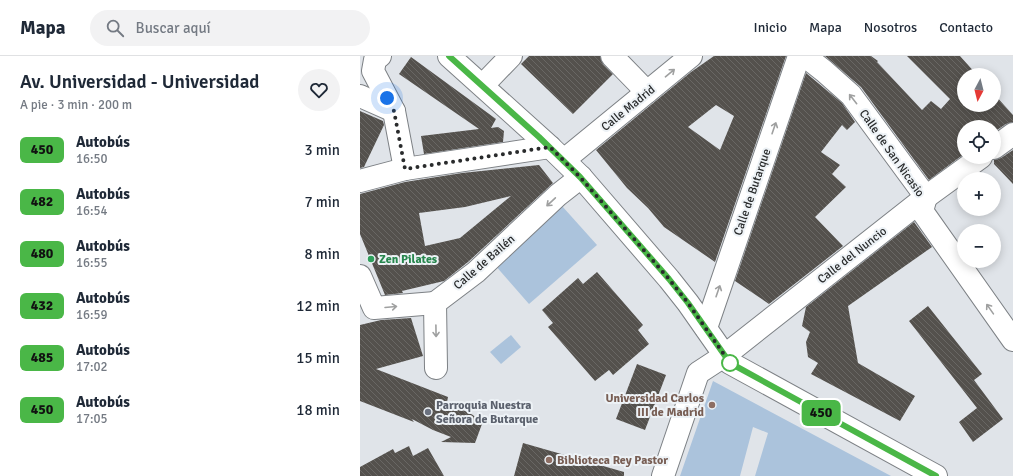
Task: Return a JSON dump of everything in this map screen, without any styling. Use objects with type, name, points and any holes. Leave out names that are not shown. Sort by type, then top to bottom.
[{"type":"street","points":[[380,56],[375,60],[373,71],[394,111],[405,169]]},
{"type":"street","points":[[449,56],[483,85],[580,177],[669,279],[730,363],[936,476]]},
{"type":"street","points":[[483,85],[511,56]]},
{"type":"street","points":[[612,56],[647,92]]},
{"type":"street","name":"Calle Madrid","points":[[557,154],[647,92],[690,56]]},
{"type":"street","name":"Calle de Butarque","points":[[706,328],[799,56]]},
{"type":"street","name":"Calle de San Nicasio","points":[[805,56],[851,95],[926,197],[922,211],[1013,340]]},
{"type":"street","points":[[360,96],[394,111]]},
{"type":"street","points":[[1001,143],[1013,134]]},
{"type":"street","points":[[360,181],[405,169],[557,154]]},
{"type":"street","name":"Calle del Nuncio","points":[[663,476],[698,373],[724,356],[926,197],[971,164]]},
{"type":"street","name":"Calle de Bailén","points":[[435,303],[476,272],[558,195],[580,177]]},
{"type":"street","points":[[360,276],[374,308],[435,303],[436,368]]},
{"type":"shaded area","points":[[562,206],[597,245],[529,304],[494,264]]},
{"type":"shaded area","points":[[511,335],[521,347],[501,364],[490,352]]},
{"type":"shaded area","points":[[713,381],[891,476],[755,476],[768,433],[753,427],[740,476],[680,476]]},
{"type":"building","points":[[529,56],[600,56],[603,64],[613,74],[573,114],[521,64]]},
{"type":"building","points":[[714,56],[786,56],[715,262],[664,227],[648,208],[627,188],[596,150],[691,72]],"holes":[[[716,105],[734,116],[720,150],[688,127]]]},
{"type":"building","points":[[825,56],[871,56],[878,61],[877,62],[922,110],[931,101],[941,109],[950,99],[907,56],[960,56],[971,68],[957,68],[957,112],[1001,112],[1001,102],[1013,115],[1013,122],[1001,127],[1001,120],[957,120],[957,159],[929,180],[861,87]]},
{"type":"building","points":[[411,57],[496,119],[491,128],[498,127],[504,131],[503,142],[424,154],[421,136],[479,129],[399,74]]},
{"type":"building","points":[[806,73],[842,103],[855,122],[847,130],[842,125],[821,152],[840,165],[832,174],[846,187],[815,217],[843,246],[769,304],[735,281]]},
{"type":"building","points":[[360,111],[383,121],[384,125],[364,167],[360,168]]},
{"type":"building","points":[[1013,150],[1013,184],[994,164],[1001,164],[1001,158]]},
{"type":"building","points":[[539,165],[553,183],[468,262],[444,281],[402,291],[403,293],[385,295],[360,234],[360,194],[405,182],[462,173]],"holes":[[[511,196],[460,238],[425,246],[419,213],[465,207]]]},
{"type":"building","points":[[914,222],[932,247],[848,306],[858,363],[915,396],[900,421],[811,374],[818,363],[808,357],[806,342],[810,332],[802,326],[806,307]]},
{"type":"building","points":[[597,272],[643,325],[638,330],[649,344],[613,375],[609,370],[595,381],[548,327],[553,323],[542,310],[578,278],[583,284]]},
{"type":"building","points":[[928,306],[982,374],[974,380],[1003,419],[973,442],[959,422],[977,408],[909,321]]},
{"type":"building","points":[[411,318],[423,356],[376,369],[448,397],[447,402],[473,415],[482,424],[475,443],[441,442],[451,437],[412,419],[414,422],[360,401],[360,325],[381,320]]},
{"type":"building","points":[[637,364],[666,375],[645,430],[616,419]]},
{"type":"building","name":"Biblioteca Rey Pastor","points":[[523,443],[624,472],[624,476],[514,476]]},
{"type":"building","points":[[409,446],[413,456],[428,448],[444,476],[360,476],[360,467],[393,449],[395,453]]},
{"type":"bus line","name":"450","points":[[449,56],[483,85],[580,177],[669,279],[688,303],[730,363],[936,476]]},
{"type":"place","name":"Zen Pilates","points":[[371,259]]},
{"type":"place","name":"Universidad Carlos III de Madrid","points":[[712,405]]},
{"type":"place","name":"Parroquia Nuestra Señora de Butarque","points":[[428,412]]},
{"type":"place","name":"Biblioteca Rey Pastor","points":[[549,460]]},
{"type":"route","points":[[387,98],[394,111],[405,169],[550,147],[580,177],[669,279],[688,303],[730,363]]}]
